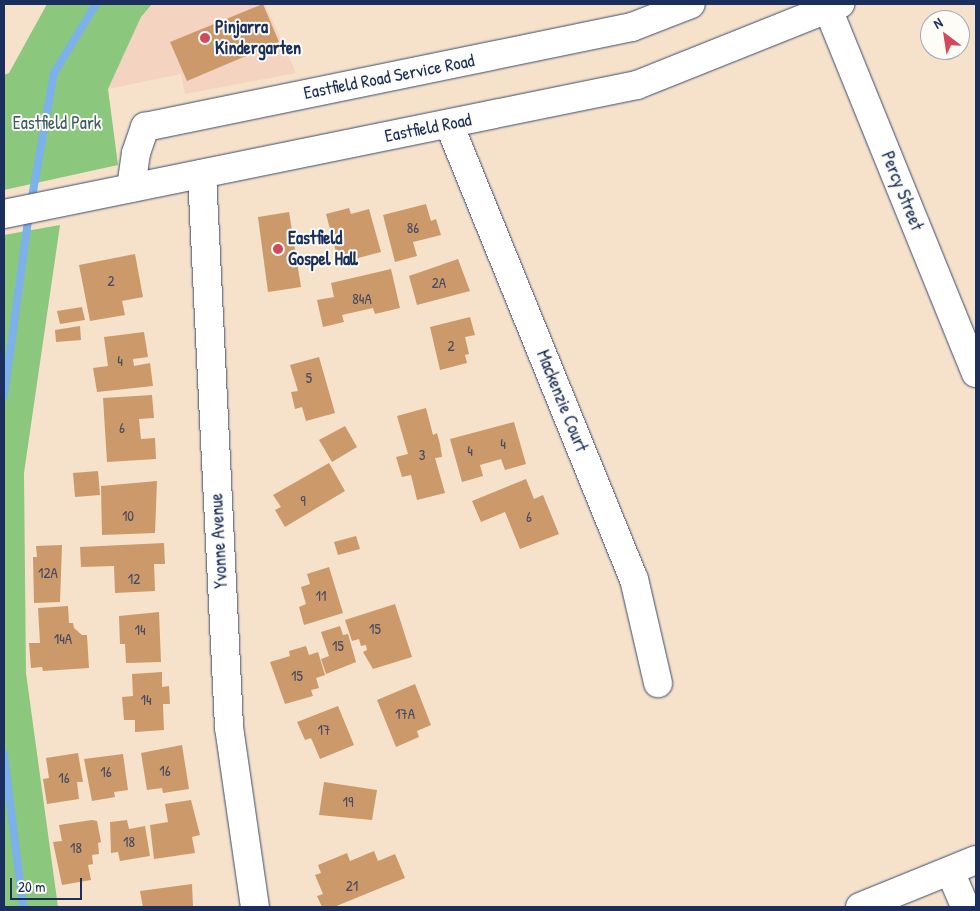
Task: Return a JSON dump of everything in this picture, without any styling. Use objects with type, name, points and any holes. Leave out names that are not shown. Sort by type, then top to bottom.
[{"type":"street","name":"Eastfield Road Service Road","points":[[131,188],[136,153],[145,127],[632,27],[691,4]]},
{"type":"street","name":"Eastfield Road","points":[[6,213],[449,124],[637,84],[822,7]]},
{"type":"street","name":"Percy Street","points":[[822,7],[976,373]]},
{"type":"street","name":"Mackenzie Court","points":[[449,124],[634,579],[658,684]]},
{"type":"street","name":"Yvonne Avenue","points":[[202,174],[229,727],[255,907]]},
{"type":"street","points":[[860,907],[976,860]]},
{"type":"street","points":[[950,870],[965,907]]},
{"type":"shaded area","name":"Pinjarra Kindergarten","points":[[152,4],[265,4],[296,73],[185,94],[181,74],[108,89],[141,17]]},
{"type":"green space","name":"Eastfield Park","points":[[47,4],[152,4],[141,17],[108,89],[118,165],[4,190],[4,75],[9,73]]},
{"type":"green space","points":[[60,225],[24,473],[26,673],[58,907],[4,907],[4,235]]},
{"type":"building","points":[[263,4],[279,42],[187,81],[170,42]]},
{"type":"building","points":[[426,204],[431,221],[436,219],[441,235],[413,242],[417,256],[395,262],[383,215]]},
{"type":"building","points":[[349,208],[351,214],[369,209],[381,252],[339,263],[326,214]]},
{"type":"building","points":[[289,212],[301,287],[268,292],[258,217]]},
{"type":"building","points":[[135,254],[143,297],[122,301],[125,315],[90,321],[79,265]]},
{"type":"building","points":[[458,259],[470,291],[417,305],[409,276]]},
{"type":"building","points":[[391,269],[400,308],[375,314],[373,308],[342,315],[344,322],[323,327],[317,300],[334,297],[331,283]]},
{"type":"building","points":[[82,307],[85,320],[60,324],[57,311]]},
{"type":"building","points":[[470,317],[475,335],[465,337],[469,354],[465,355],[467,363],[440,370],[430,327]]},
{"type":"building","points":[[80,326],[81,340],[56,342],[55,330]]},
{"type":"building","points":[[144,332],[148,357],[133,359],[134,366],[150,363],[153,386],[97,392],[93,368],[108,366],[104,337]]},
{"type":"building","points":[[319,357],[335,413],[306,421],[302,407],[295,409],[291,392],[298,391],[290,365]]},
{"type":"building","points":[[152,395],[154,418],[139,419],[141,439],[155,438],[156,459],[107,462],[103,398]]},
{"type":"building","points":[[426,408],[433,435],[437,433],[440,444],[442,457],[435,458],[445,493],[417,500],[411,475],[402,477],[396,457],[408,454],[397,416]]},
{"type":"building","points":[[514,422],[526,464],[505,470],[501,459],[480,465],[483,476],[462,482],[450,439]]},
{"type":"building","points":[[345,426],[357,447],[332,462],[319,440]]},
{"type":"building","points":[[329,463],[345,491],[285,527],[275,510],[281,507],[273,495]]},
{"type":"building","points":[[98,471],[100,495],[75,497],[73,473]]},
{"type":"building","points":[[526,479],[534,499],[543,495],[559,534],[520,549],[505,512],[481,522],[472,501]]},
{"type":"building","points":[[157,481],[155,533],[102,535],[101,486]]},
{"type":"building","points":[[356,536],[360,549],[338,555],[334,542]]},
{"type":"building","points":[[164,543],[165,564],[154,564],[155,591],[115,593],[114,566],[81,567],[80,547]]},
{"type":"building","points":[[62,545],[60,602],[34,603],[33,557],[37,557],[36,546]]},
{"type":"building","points":[[329,567],[343,613],[304,625],[299,607],[306,604],[301,587],[310,584],[307,574]]},
{"type":"building","points":[[395,604],[412,657],[373,669],[363,652],[367,650],[366,645],[361,646],[359,639],[352,641],[345,620]]},
{"type":"building","points":[[68,606],[69,623],[73,623],[74,628],[82,635],[87,635],[89,668],[43,671],[42,667],[31,668],[29,643],[40,643],[38,608]]},
{"type":"building","points":[[159,612],[161,662],[126,663],[125,644],[120,644],[119,616]]},
{"type":"building","points":[[340,626],[343,635],[348,634],[356,662],[326,674],[321,659],[329,656],[321,632]]},
{"type":"building","points":[[306,646],[309,655],[318,652],[325,675],[316,678],[319,688],[311,690],[313,696],[285,704],[270,662],[290,656],[289,651]]},
{"type":"building","points":[[162,672],[162,687],[169,686],[170,704],[163,704],[164,730],[135,732],[135,720],[124,720],[122,697],[133,696],[132,674]]},
{"type":"building","points":[[415,684],[431,725],[417,731],[419,737],[396,747],[377,700]]},
{"type":"building","points":[[338,706],[354,745],[320,759],[311,738],[305,740],[297,722]]},
{"type":"building","points":[[182,745],[189,789],[163,793],[162,788],[147,790],[141,753]]},
{"type":"building","points":[[78,753],[83,782],[77,782],[79,799],[47,804],[43,779],[49,778],[46,758]]},
{"type":"building","points":[[123,754],[128,790],[114,792],[115,797],[92,801],[84,759]]},
{"type":"building","points":[[324,782],[377,790],[372,820],[319,815]]},
{"type":"building","points":[[191,800],[200,835],[192,837],[195,853],[154,859],[150,825],[168,822],[165,804]]},
{"type":"building","points":[[92,820],[97,821],[101,842],[98,843],[99,854],[92,855],[93,864],[88,865],[91,880],[62,885],[53,842],[62,841],[59,825]]},
{"type":"building","points":[[127,820],[129,829],[145,826],[150,856],[120,861],[118,852],[111,853],[110,822]]},
{"type":"building","points":[[374,851],[378,861],[395,854],[405,878],[334,907],[322,907],[317,896],[323,894],[315,875],[321,873],[318,865],[347,853],[350,861]]},
{"type":"building","points":[[192,884],[193,907],[143,907],[140,891]]},
{"type":"waterway","points":[[31,203],[54,73],[96,4]]},
{"type":"waterway","points":[[4,396],[29,214]]},
{"type":"waterway","points":[[4,754],[23,907]]},
{"type":"place","name":"Pinjarra Kindergarten","points":[[205,38]]},
{"type":"place","name":"Eastfield Gospel Hall","points":[[278,249]]}]
